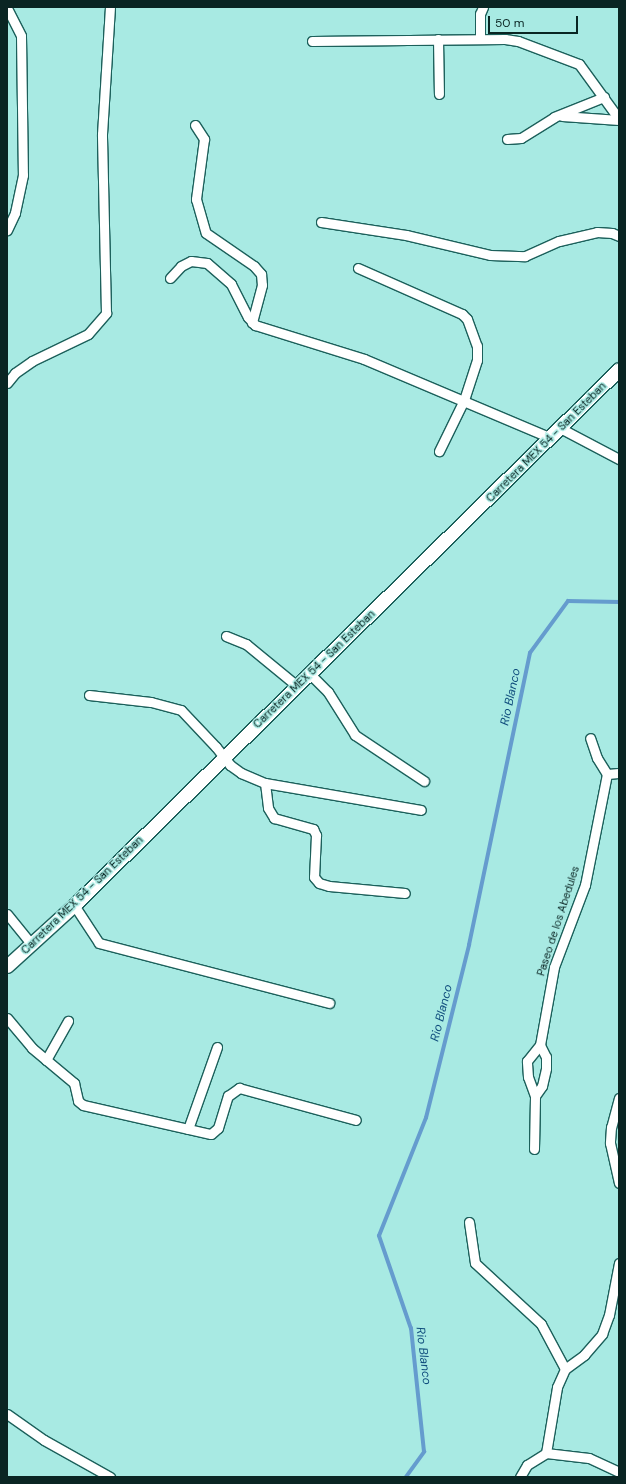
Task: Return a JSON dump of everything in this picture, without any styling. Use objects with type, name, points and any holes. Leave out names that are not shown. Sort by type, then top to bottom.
[{"type":"street","points":[[7,383],[15,373],[32,361],[88,334],[98,325],[106,313],[102,134],[110,7]]},
{"type":"street","points":[[480,39],[480,14],[483,7]]},
{"type":"street","points":[[7,8],[21,36],[23,175],[15,213],[7,230]]},
{"type":"street","points":[[438,39],[439,94]]},
{"type":"street","points":[[312,41],[511,39],[569,58],[583,68],[619,120]]},
{"type":"street","points":[[507,139],[521,138],[559,116],[604,97]]},
{"type":"street","points":[[559,116],[619,120]]},
{"type":"street","points":[[195,125],[204,140],[196,199],[206,233],[254,266],[261,274],[262,285],[252,323]]},
{"type":"street","points":[[321,222],[406,235],[490,255],[525,256],[559,241],[597,232],[612,233],[619,236]]},
{"type":"street","points":[[170,278],[181,266],[191,261],[207,263],[231,284],[252,323],[364,359],[464,400],[555,433],[619,459]]},
{"type":"street","points":[[358,268],[465,316],[473,333],[478,353],[464,400],[438,451]]},
{"type":"street","name":"Carretera MEX 54 - San Esteban","points":[[7,966],[74,905],[619,369]]},
{"type":"street","points":[[226,636],[246,644],[296,686]]},
{"type":"street","points":[[309,673],[328,692],[355,735],[424,781]]},
{"type":"street","points":[[89,695],[161,704],[181,710],[235,770],[265,783],[421,810]]},
{"type":"street","points":[[590,738],[598,758],[607,774],[619,773]]},
{"type":"street","name":"Paseo de los Abedules","points":[[535,1096],[542,1086],[546,1068],[540,1045],[554,966],[585,885],[607,774]]},
{"type":"street","points":[[265,783],[268,808],[274,818],[314,829],[316,835],[314,877],[319,883],[329,886],[405,893]]},
{"type":"street","points":[[74,905],[95,940],[100,944],[329,1003]]},
{"type":"street","points":[[7,914],[32,944]]},
{"type":"street","points":[[7,1018],[46,1060],[76,1085],[77,1098],[80,1104],[208,1134],[217,1131],[228,1096],[239,1088],[356,1120]]},
{"type":"street","points":[[46,1060],[68,1021]]},
{"type":"street","name":"Paseo de los Abedules","points":[[534,1149],[535,1096],[529,1084],[527,1065],[529,1058],[540,1045]]},
{"type":"street","points":[[188,1129],[217,1047]]},
{"type":"street","points":[[619,1098],[611,1127],[610,1143],[619,1183]]},
{"type":"street","points":[[469,1222],[475,1263],[541,1324],[565,1369]]},
{"type":"street","points":[[546,1453],[555,1395],[565,1369],[584,1355],[602,1334],[609,1315],[619,1263]]},
{"type":"street","points":[[7,1414],[44,1440],[110,1477]]},
{"type":"street","points":[[520,1477],[527,1465],[546,1453],[589,1458],[619,1472]]},
{"type":"waterway","name":"Rio Blanco","points":[[406,1477],[424,1452],[411,1329],[379,1236],[426,1118],[469,945],[530,653],[568,601],[619,602]]}]
